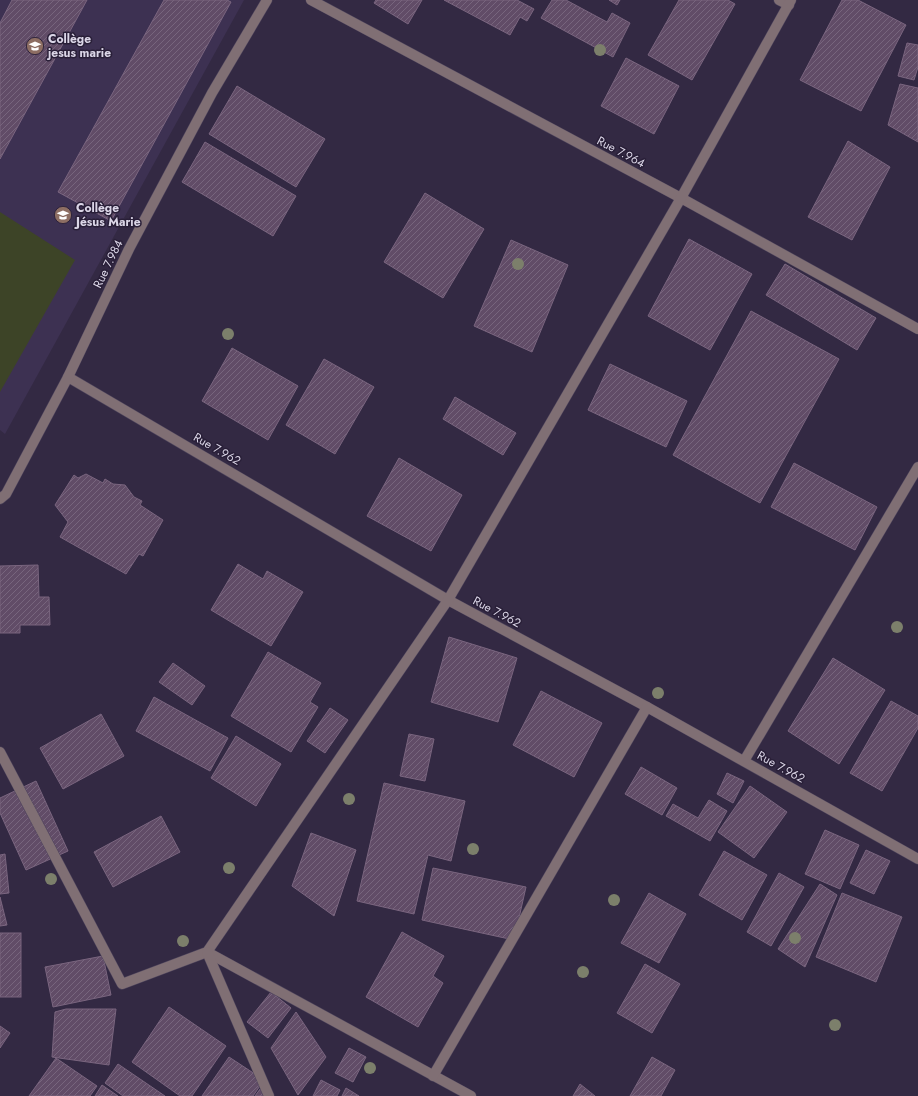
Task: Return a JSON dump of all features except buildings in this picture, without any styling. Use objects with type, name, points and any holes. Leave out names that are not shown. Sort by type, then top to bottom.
[{"type":"street","name":"Rue 7.984","points":[[0,499],[6,494],[68,378],[133,242],[212,93],[267,0]]},
{"type":"street","name":"Rue 7.964","points":[[311,0],[681,198],[918,329]]},
{"type":"street","points":[[0,752],[122,984],[208,952],[448,600],[681,198],[790,3],[779,0]]},
{"type":"street","name":"Rue 7.962","points":[[68,378],[448,600],[647,707],[918,859]]},
{"type":"street","points":[[744,761],[918,467]]},
{"type":"street","points":[[433,1076],[647,707]]},
{"type":"street","points":[[208,952],[471,1096]]},
{"type":"street","points":[[208,952],[269,1096]]},
{"type":"shaded area","name":"Collège Jésus Marie","points":[[0,0],[244,0],[5,434],[0,430]]},
{"type":"green space","points":[[0,212],[75,260],[0,392]]},
{"type":"place","name":"Collège jesus marie","points":[[35,46]]},
{"type":"place","name":"Collège Jésus Marie","points":[[63,215]]}]
